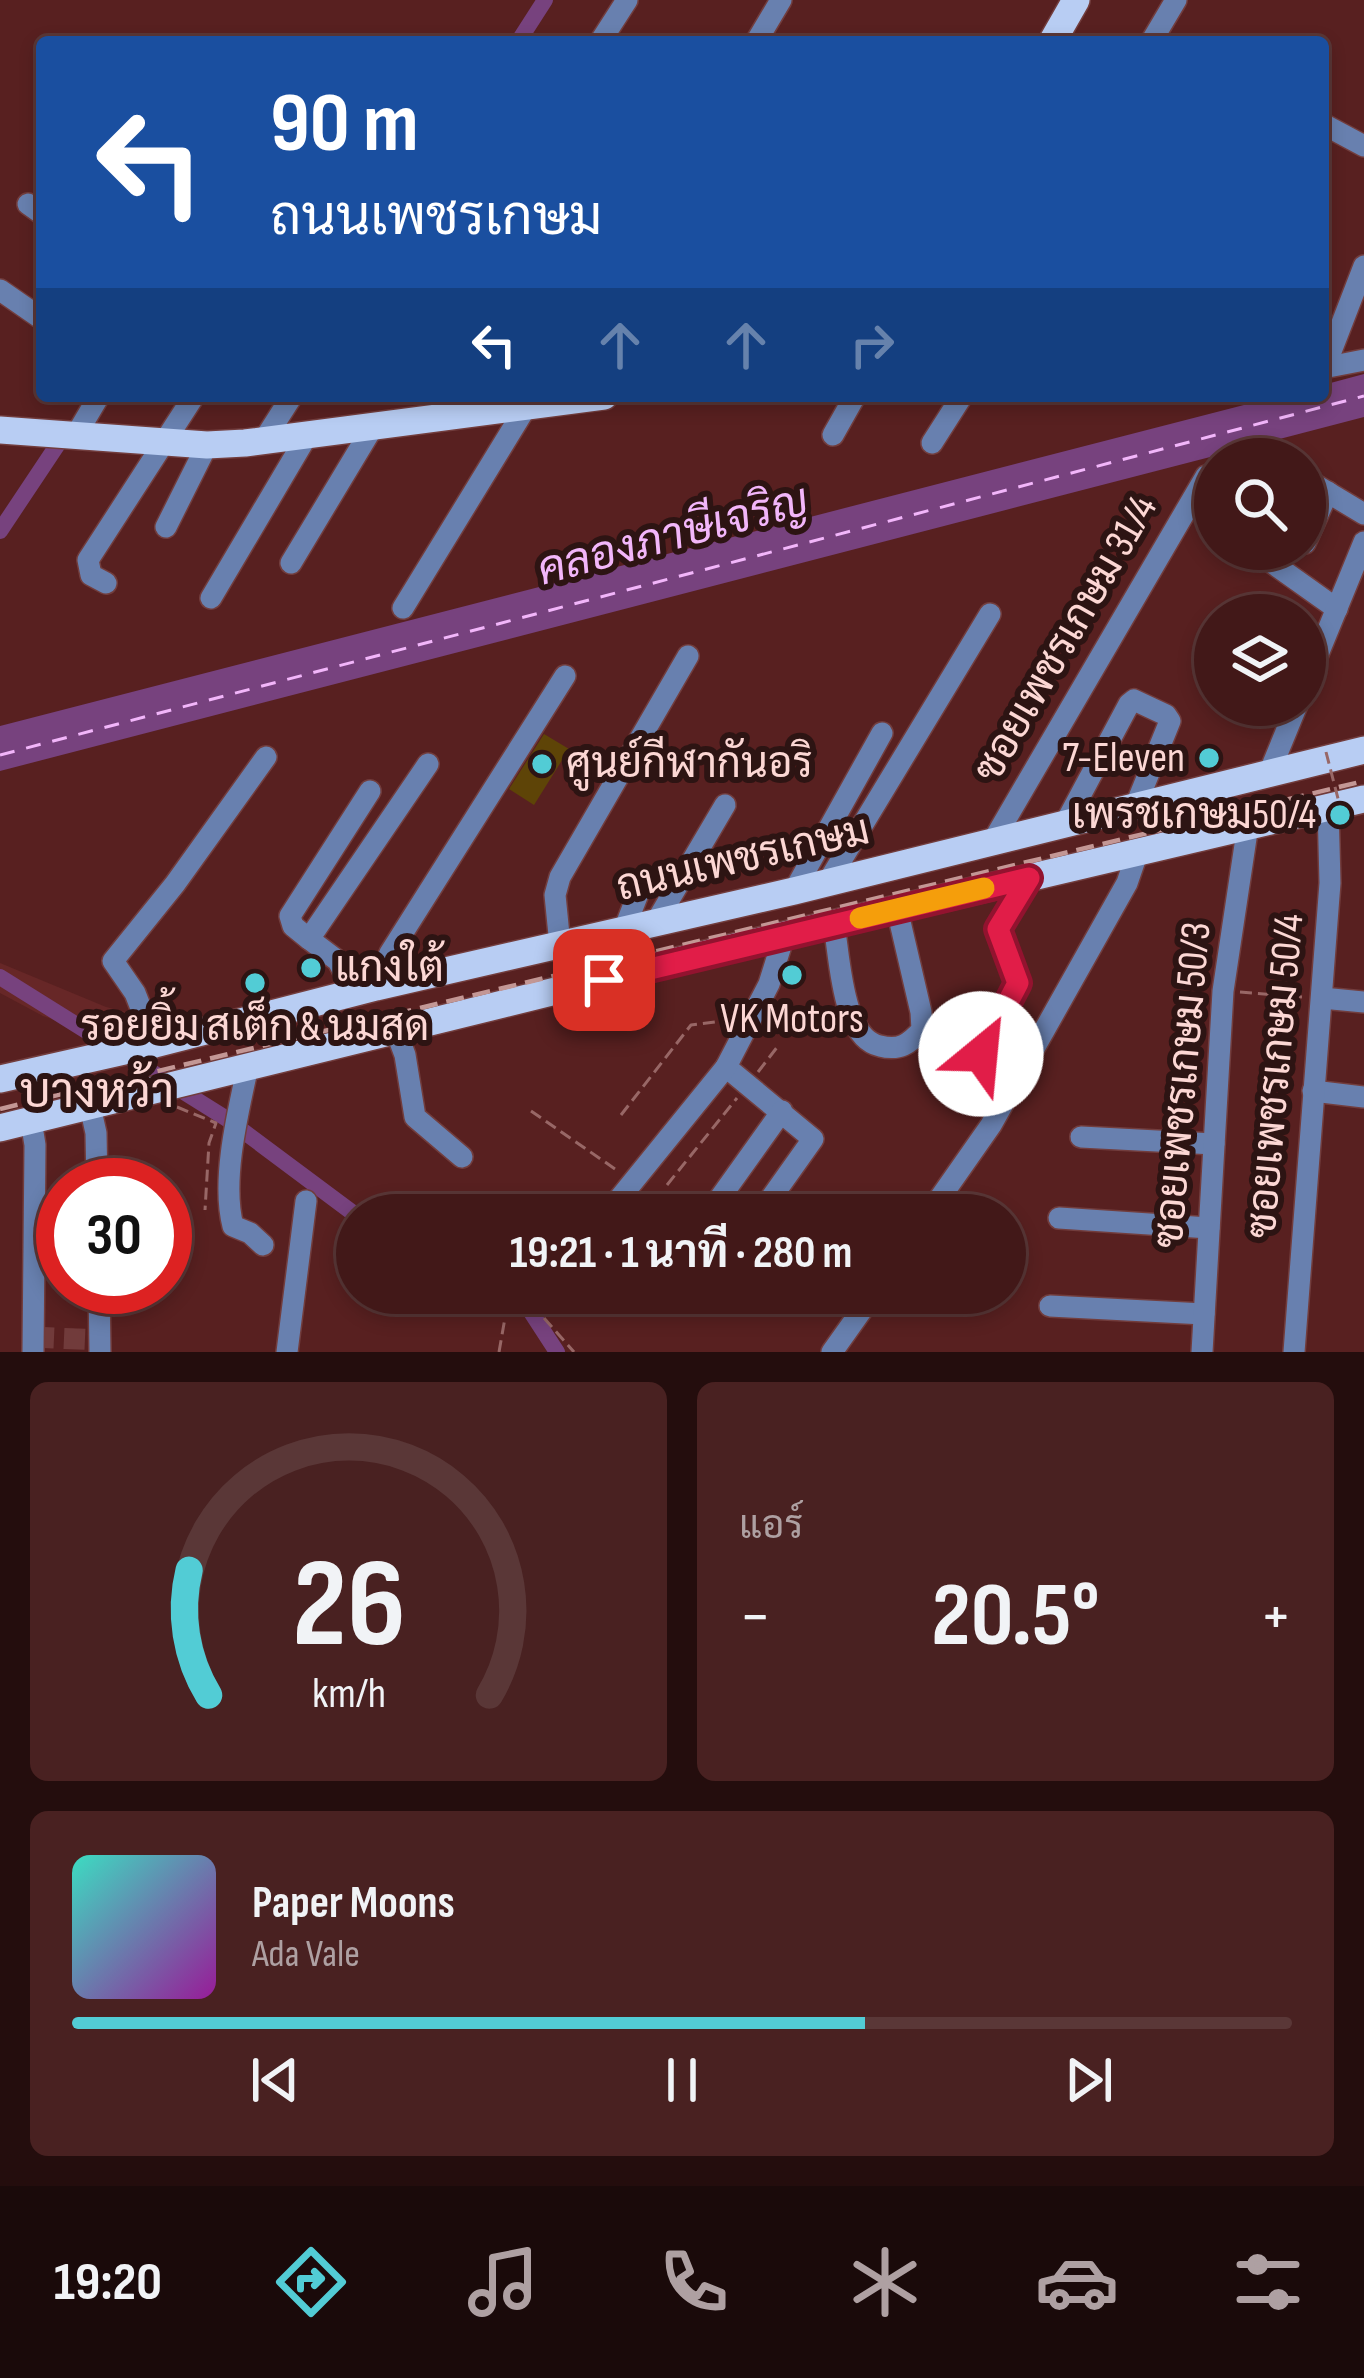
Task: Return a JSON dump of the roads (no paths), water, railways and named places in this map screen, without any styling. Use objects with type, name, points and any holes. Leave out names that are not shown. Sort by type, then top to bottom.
[{"type":"main road","points":[[1055,36],[1076,0]]},
{"type":"main road","points":[[13,431],[207,445],[517,404]]},
{"type":"main road","name":"ถนนเพชรเกษม","points":[[0,1079],[1364,750]]},
{"type":"main road","name":"ถนนเพชรเกษม","points":[[0,1128],[90,1106],[165,1098],[202,1077],[1248,825],[1345,808]]},
{"type":"main road","points":[[718,908],[705,914],[703,923],[712,938],[730,948]]},
{"type":"main road","points":[[661,921],[676,925],[682,937],[670,963]]},
{"type":"street","points":[[604,36],[627,0]]},
{"type":"street","points":[[760,36],[781,0]]},
{"type":"street","points":[[1154,36],[1176,0]]},
{"type":"street","points":[[1329,127],[1364,146]]},
{"type":"street","points":[[1329,355],[1364,266]]},
{"type":"street","points":[[0,290],[36,315]]},
{"type":"street","points":[[1329,366],[1361,356]]},
{"type":"street","points":[[76,435],[95,402]]},
{"type":"street","points":[[106,583],[91,575],[88,560],[190,402]]},
{"type":"street","points":[[264,440],[288,402]]},
{"type":"street","points":[[833,435],[852,402]]},
{"type":"street","points":[[932,443],[958,402]]},
{"type":"street","points":[[404,608],[517,404]]},
{"type":"street","points":[[291,563],[374,425]]},
{"type":"street","points":[[211,598],[308,434]]},
{"type":"street","points":[[166,527],[207,445]]},
{"type":"street","points":[[1326,496],[1328,492],[1364,514]]},
{"type":"street","name":"ซอยเพชรเกษม 31/4","points":[[993,841],[1194,497]]},
{"type":"street","points":[[1326,635],[1364,542]]},
{"type":"street","points":[[1284,570],[1337,609]]},
{"type":"street","points":[[1291,575],[1293,570]]},
{"type":"street","points":[[828,882],[990,614]]},
{"type":"street","points":[[560,945],[555,895],[560,877],[688,656]]},
{"type":"street","points":[[370,790],[290,916],[292,926],[338,961],[365,990],[565,676]]},
{"type":"street","points":[[1066,822],[1134,700],[1170,721],[1136,805]]},
{"type":"street","points":[[1270,771],[1288,726]]},
{"type":"street","points":[[794,891],[882,733]]},
{"type":"street","points":[[155,1044],[135,993],[113,961],[266,757]]},
{"type":"street","points":[[309,939],[428,764]]},
{"type":"street","points":[[661,921],[725,805]]},
{"type":"street","name":"ซอยเพชรเกษม 50/4","points":[[1294,1352],[1331,846],[1345,808]]},
{"type":"street","name":"ซอยเพชรเกษม 50/3","points":[[1202,1352],[1223,991],[1248,825]]},
{"type":"street","points":[[942,1194],[1012,1089],[1127,884],[1138,851]]},
{"type":"street","points":[[966,1082],[1018,983],[998,929],[1029,878]]},
{"type":"street","points":[[624,930],[643,880]]},
{"type":"street","points":[[834,926],[850,1018],[858,1032],[871,1044],[892,1049],[908,1045],[922,1030],[921,1012],[897,909]]},
{"type":"street","points":[[623,1194],[727,1067],[769,984],[784,936]]},
{"type":"street","points":[[1322,998],[1364,1002]]},
{"type":"street","points":[[396,1031],[405,1055],[415,1117],[462,1157]]},
{"type":"street","points":[[248,1066],[236,1125],[228,1209],[232,1226],[263,1245]]},
{"type":"street","points":[[727,1067],[813,1139],[774,1194]]},
{"type":"street","points":[[1313,1091],[1364,1097]]},
{"type":"street","points":[[90,1106],[96,1158]]},
{"type":"street","points":[[722,1194],[782,1111]]},
{"type":"street","points":[[31,1120],[35,1145],[32,1352]]},
{"type":"street","points":[[1081,1137],[1214,1144]]},
{"type":"street","points":[[287,1352],[307,1201]]},
{"type":"street","points":[[1059,1218],[1209,1228]]},
{"type":"street","points":[[1050,1306],[1204,1314]]},
{"type":"street","points":[[99,1314],[100,1352]]},
{"type":"street","points":[[832,1352],[859,1314]]},
{"type":"waterway","points":[[522,36],[545,0]]},
{"type":"waterway","points":[[0,531],[66,432]]},
{"type":"waterway","points":[[0,977],[227,1119],[336,1200]]},
{"type":"waterway","points":[[532,1314],[557,1352]]},
{"type":"tunnel","points":[[33,1337],[100,1340]]},
{"type":"railway","points":[[0,1109],[1364,781]]},
{"type":"place","name":"7-Eleven","points":[[1209,758]]},
{"type":"place","name":"ศูนย์กีฬากันอริ","points":[[542,764]]},
{"type":"place","name":"เพรชเกษม50/4","points":[[1340,815]]},
{"type":"place","name":"แกงใต้","points":[[311,968]]},
{"type":"place","name":"VK Motors","points":[[792,975]]},
{"type":"place","name":"รอยยิ้ม สเต็ก & นมสด","points":[[255,983]]},
{"type":"district","name":"บางหว้า","points":[[97,1092]]},
{"type":"water label","name":"คลองภาษีเจริญ","points":[[673,536]]}]
